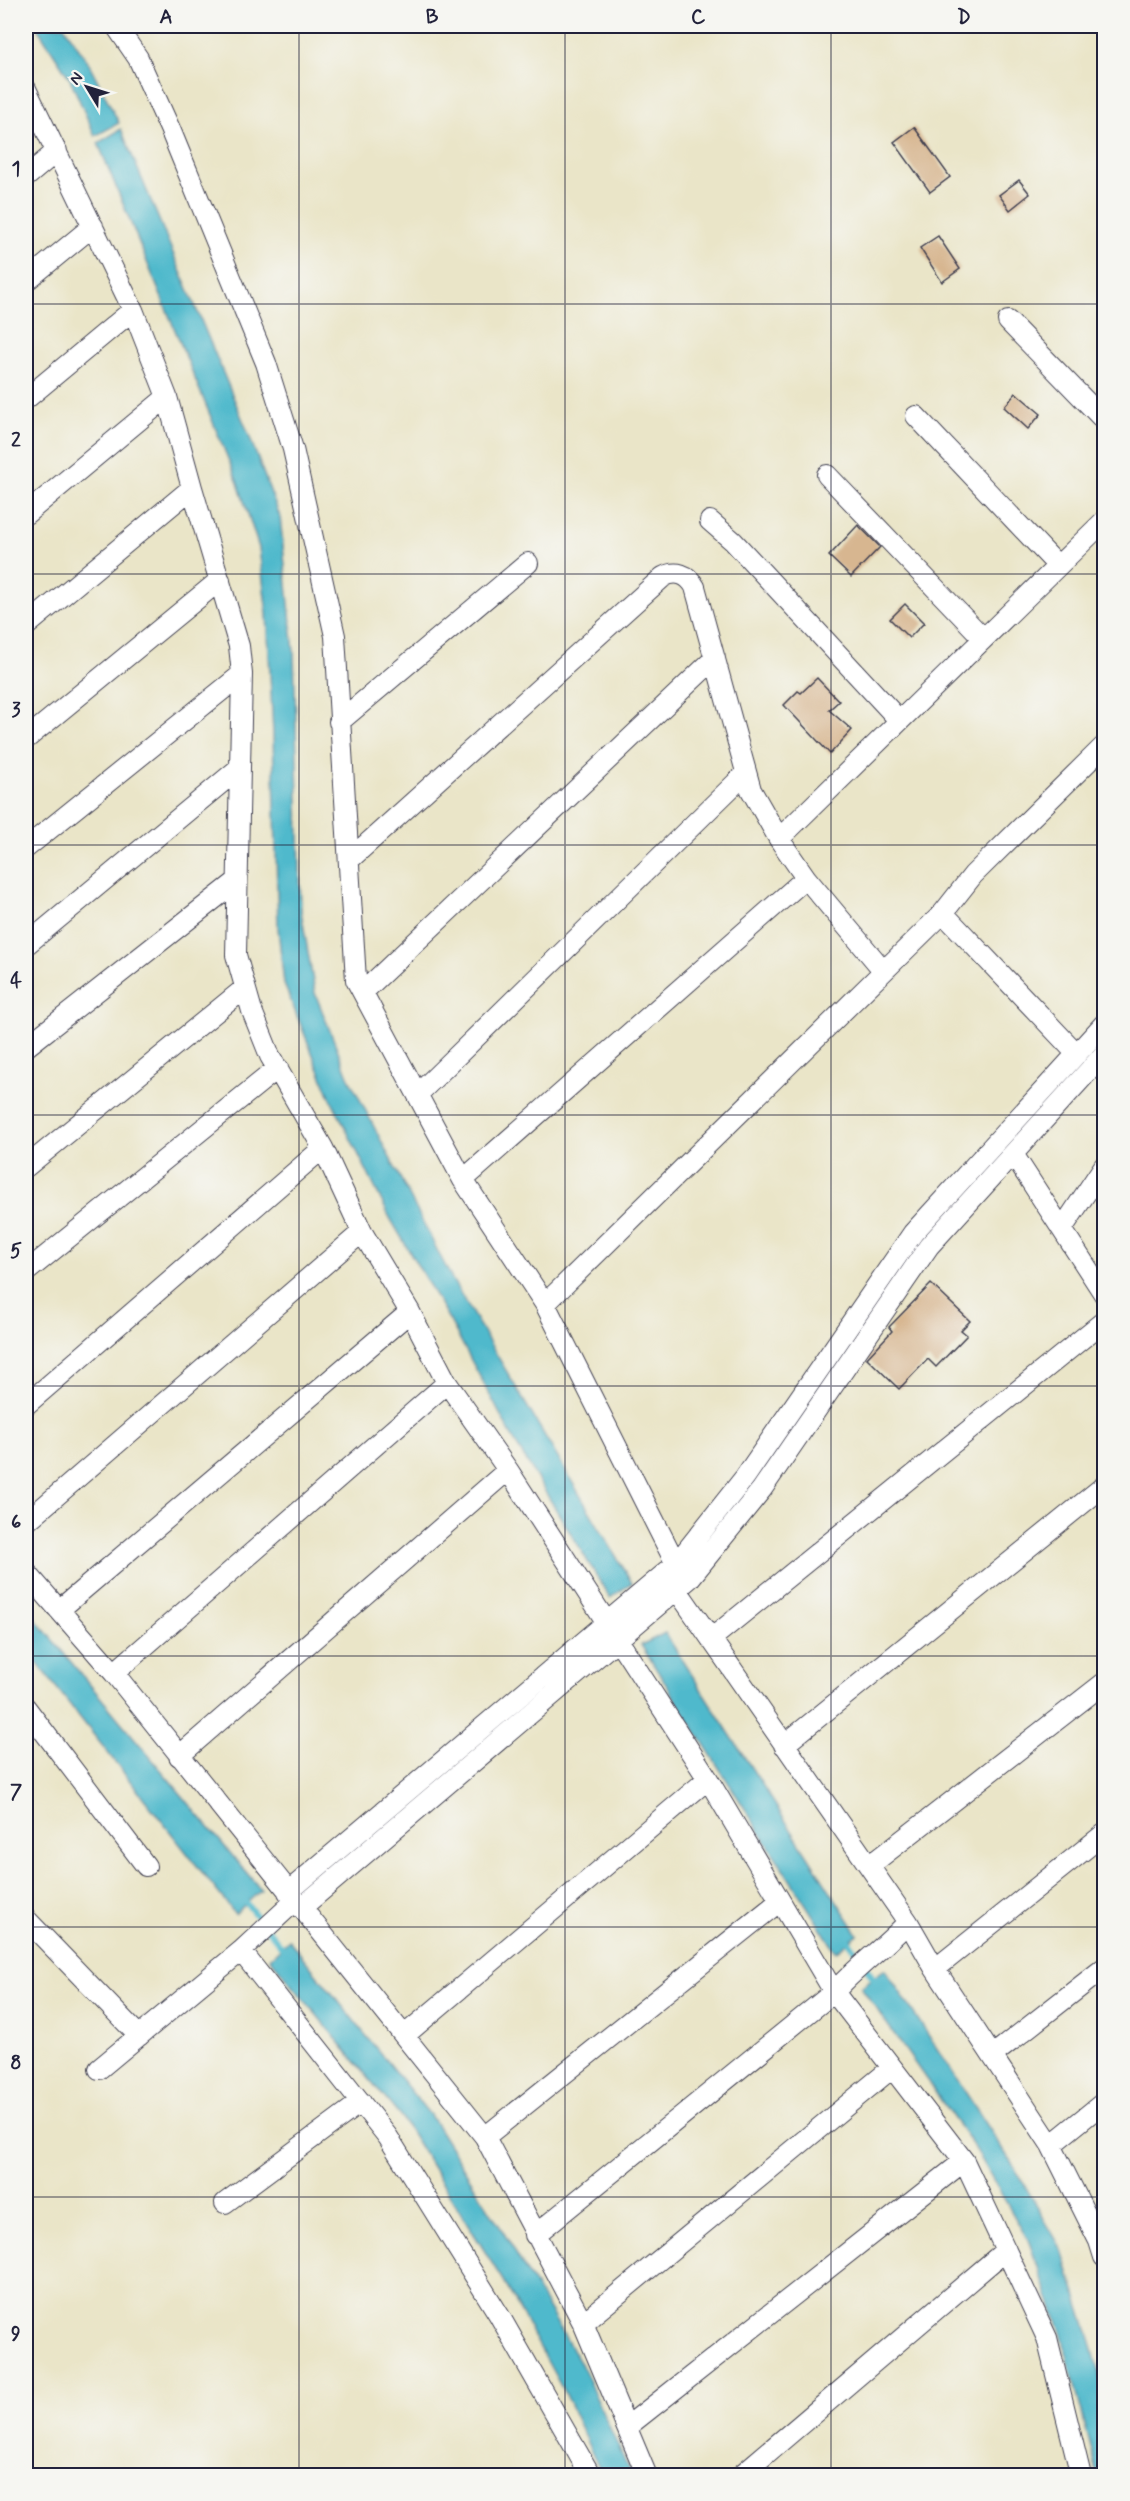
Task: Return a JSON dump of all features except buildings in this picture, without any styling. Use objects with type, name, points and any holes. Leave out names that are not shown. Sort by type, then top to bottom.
[{"type":"street","points":[[116,26],[138,58],[170,129],[266,363],[293,449],[335,636],[356,980],[464,1180],[545,1304],[676,1564]]},
{"type":"street","points":[[26,89],[133,310],[167,397],[239,646],[242,674],[238,769],[236,955],[252,1011],[278,1068],[323,1148],[362,1232],[410,1312],[447,1383],[608,1621],[708,1779],[834,1992],[964,2161],[1047,2338],[1081,2475]]},
{"type":"street","points":[[26,177],[57,151]]},
{"type":"street","points":[[26,281],[93,226]]},
{"type":"street","points":[[26,399],[133,310]]},
{"type":"street","points":[[1008,321],[1104,420]]},
{"type":"street","points":[[26,514],[167,397]]},
{"type":"street","points":[[916,416],[1058,566]]},
{"type":"street","points":[[827,475],[983,638]]},
{"type":"street","points":[[26,626],[192,488]]},
{"type":"street","points":[[710,521],[733,542],[899,720]]},
{"type":"street","points":[[779,839],[1104,521]]},
{"type":"street","points":[[339,722],[528,563]]},
{"type":"street","points":[[349,860],[663,577],[672,572],[691,580],[751,790],[779,839],[806,878],[883,970]]},
{"type":"street","points":[[26,739],[220,580]]},
{"type":"street","points":[[363,992],[715,658]]},
{"type":"street","points":[[26,848],[242,674]]},
{"type":"street","points":[[545,1304],[943,913],[973,875],[1104,746]]},
{"type":"street","points":[[26,945],[238,769]]},
{"type":"street","points":[[418,1095],[746,773]]},
{"type":"street","points":[[464,1180],[806,878]]},
{"type":"street","points":[[26,1047],[237,881]]},
{"type":"street","points":[[943,913],[1077,1054]]},
{"type":"street","points":[[26,1167],[245,988]]},
{"type":"street","points":[[99,2069],[247,1946],[295,1900],[608,1621],[676,1564],[745,1477],[913,1233],[1104,1024]]},
{"type":"street","points":[[295,1900],[619,1639],[690,1578],[762,1489],[929,1246],[1104,1054]]},
{"type":"street","points":[[26,1272],[278,1068]]},
{"type":"street","points":[[26,1405],[323,1148]]},
{"type":"street","points":[[1013,1154],[1104,1294]]},
{"type":"street","points":[[1062,1229],[1104,1166]]},
{"type":"street","points":[[26,1522],[362,1232]]},
{"type":"street","points":[[59,1610],[410,1312]]},
{"type":"street","points":[[711,1639],[1104,1321]]},
{"type":"street","points":[[114,1673],[447,1383]]},
{"type":"street","points":[[179,1756],[508,1470]]},
{"type":"street","points":[[784,1745],[1104,1486]]},
{"type":"street","points":[[26,1572],[114,1673],[485,2137],[583,2323],[647,2475]]},
{"type":"street","points":[[677,1590],[908,1922],[935,1969],[1051,2145],[1103,2245]]},
{"type":"street","points":[[869,1866],[1104,1683]]},
{"type":"street","points":[[26,1708],[146,1866]]},
{"type":"street","points":[[405,2035],[708,1779]]},
{"type":"street","points":[[935,1969],[1104,1833]]},
{"type":"street","points":[[485,2137],[780,1900]]},
{"type":"street","points":[[26,1919],[139,2036]]},
{"type":"street","points":[[536,2235],[834,1992],[852,1972],[888,1944],[908,1922]]},
{"type":"street","points":[[247,1946],[388,2137],[499,2315],[591,2475]]},
{"type":"street","points":[[993,2055],[1104,1968]]},
{"type":"street","points":[[583,2323],[892,2068]]},
{"type":"street","points":[[225,2203],[361,2102]]},
{"type":"street","points":[[1051,2145],[1104,2102]]},
{"type":"street","points":[[628,2427],[964,2161]]},
{"type":"street","points":[[740,2475],[1006,2250]]},
{"type":"water","points":[[36,26],[64,26],[88,62],[119,123],[95,136],[70,79]]},
{"type":"water","points":[[121,129],[247,430],[280,517],[294,652],[301,911],[315,993],[348,1076],[453,1281],[632,1583],[610,1598],[516,1444],[450,1321],[390,1218],[331,1099],[284,984],[278,928],[267,614],[259,548],[238,483],[98,143]]},
{"type":"water","points":[[26,1608],[261,1890],[235,1914],[26,1649]]},
{"type":"water","points":[[665,1633],[858,1934],[836,1952],[641,1645]]},
{"type":"water","points":[[289,1940],[430,2115],[502,2230],[581,2364],[631,2475],[602,2475],[563,2390],[507,2287],[403,2120],[270,1958]]},
{"type":"water","points":[[885,1969],[1013,2165],[1062,2250],[1091,2342],[1104,2394],[1104,2475],[1098,2475],[1061,2332],[1029,2242],[976,2150],[861,1987]]},
{"type":"waterway","points":[[241,1897],[286,1952]]},
{"type":"waterway","points":[[846,1937],[877,1984]]}]
